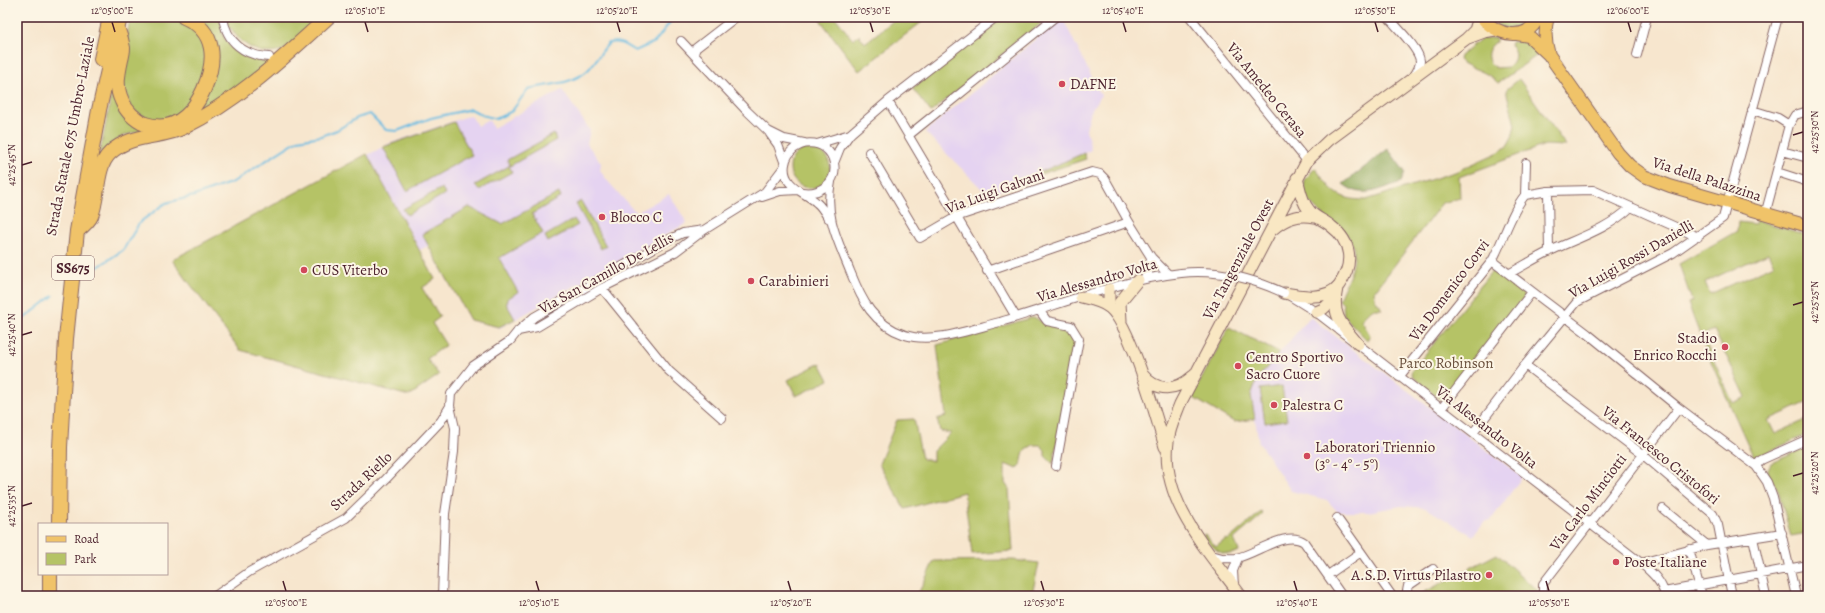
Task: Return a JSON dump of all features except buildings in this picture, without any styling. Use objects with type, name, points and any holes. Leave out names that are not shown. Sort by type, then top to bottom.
[{"type":"highway","points":[[115,20],[123,49],[117,78],[118,91],[122,102],[128,111],[139,122],[162,127],[181,120],[193,111],[205,87],[212,65],[212,54],[208,40],[197,25],[184,17]]},
{"type":"highway","points":[[77,231],[91,217],[102,166],[109,154],[120,144],[166,134],[183,128],[235,96],[287,54],[328,17]]},
{"type":"highway","name":"Strada Statale 675 Umbro-Laziale","points":[[58,523],[60,446],[66,339],[77,231],[115,20]]},
{"type":"highway","name":"Strada Statale 675 Umbro-Laziale","points":[[50,523],[51,440],[62,280],[75,187],[90,108],[115,20]]},
{"type":"highway","points":[[269,57],[287,54]]},
{"type":"highway","points":[[50,575],[50,596]]},
{"type":"highway","points":[[59,575],[59,596]]},
{"type":"main road","points":[[1466,39],[1475,30],[1479,17]]},
{"type":"main road","points":[[1482,17],[1495,30]]},
{"type":"main road","points":[[1517,34],[1528,29],[1538,17]]},
{"type":"main road","points":[[1548,17],[1545,27],[1546,44],[1549,55]]},
{"type":"main road","points":[[1466,39],[1484,32],[1495,30]]},
{"type":"main road","name":"Via della Palazzina","points":[[1495,30],[1502,33],[1529,36],[1549,55],[1597,125],[1630,166],[1644,176],[1663,184],[1726,204],[1808,226]]},
{"type":"main road","name":"Via Tangenziale Ovest","points":[[1238,592],[1188,522],[1177,500],[1171,480],[1167,452],[1171,428],[1195,374],[1307,161],[1329,140],[1466,39]]},
{"type":"main road","points":[[1297,178],[1305,204],[1315,217],[1340,234],[1350,253],[1349,265],[1344,277],[1323,309],[1316,312]]},
{"type":"main road","points":[[1270,230],[1292,217],[1302,215],[1315,217]]},
{"type":"main road","points":[[1120,302],[1141,280]]},
{"type":"main road","points":[[1109,289],[1120,302],[1121,322]]},
{"type":"main road","points":[[1109,289],[1109,307]]},
{"type":"main road","points":[[1284,293],[1303,297],[1333,293]]},
{"type":"main road","points":[[1333,293],[1335,310],[1339,322],[1358,344]]},
{"type":"main road","points":[[1081,297],[1109,307],[1121,322],[1141,372],[1167,452]]},
{"type":"main road","points":[[1141,372],[1152,383],[1166,389],[1180,385],[1195,374]]},
{"type":"street","points":[[223,17],[227,33],[237,46],[244,52],[269,57]]},
{"type":"street","points":[[694,53],[696,48],[736,17]]},
{"type":"street","points":[[681,41],[694,53],[745,109],[768,131],[778,145],[787,179],[800,191],[808,193],[821,190],[831,182],[834,176],[834,163],[840,148],[850,134],[888,101],[996,17]]},
{"type":"street","name":"Via Amedeo Cerasa","points":[[1190,17],[1307,161]]},
{"type":"street","points":[[1388,17],[1415,49],[1419,57],[1419,68],[1412,80]]},
{"type":"street","points":[[1637,55],[1647,17]]},
{"type":"street","name":"Via Luigi Rossi Danielli","points":[[1473,433],[1525,365],[1577,302],[1634,274],[1698,237],[1723,218],[1778,17]]},
{"type":"street","points":[[909,134],[1053,18]]},
{"type":"street","points":[[888,101],[909,134],[987,271],[1016,317]]},
{"type":"street","points":[[1752,110],[1778,118],[1789,124]]},
{"type":"street","points":[[1765,214],[1789,124],[1795,115],[1808,111]]},
{"type":"street","points":[[768,131],[784,139],[817,144],[850,134]]},
{"type":"street","points":[[784,165],[790,152],[804,143]]},
{"type":"street","points":[[817,144],[828,151],[834,163]]},
{"type":"street","points":[[1782,151],[1808,158]]},
{"type":"street","name":"Via Luigi Galvani","points":[[869,152],[920,238],[956,217],[1092,172],[1100,174],[1105,179],[1151,257],[1168,274]]},
{"type":"street","points":[[1526,163],[1525,195],[1548,191],[1592,190],[1698,237]]},
{"type":"street","name":"Via San Camillo De Lellis","points":[[518,331],[537,327],[602,288],[675,252],[704,230],[765,192],[774,182],[784,165]]},
{"type":"street","points":[[1777,172],[1808,182]]},
{"type":"street","name":"Via Alessandro Volta","points":[[831,182],[827,200],[831,222],[862,300],[873,315],[895,331],[919,338],[932,338],[1016,317],[1109,289],[1168,274],[1208,272],[1230,275],[1257,282],[1284,293],[1316,312],[1358,344],[1641,563],[1655,576],[1664,594]]},
{"type":"street","name":"Via San Camillo De Lellis","points":[[754,200],[774,192],[800,191]]},
{"type":"street","name":"Via Alessandro Volta","points":[[800,191],[818,204],[831,222]]},
{"type":"street","points":[[1548,191],[1549,252]]},
{"type":"street","name":"Via Domenico Corvi","points":[[1399,377],[1492,261],[1502,244],[1515,207],[1525,195]]},
{"type":"street","points":[[1510,274],[1549,252],[1593,233],[1619,219],[1631,207]]},
{"type":"street","points":[[987,271],[1129,222]]},
{"type":"street","name":"Via San Camillo De Lellis","points":[[450,405],[451,394],[473,366],[510,342],[518,331],[534,317],[668,240],[683,233],[704,230]]},
{"type":"street","points":[[1141,280],[1150,268],[1151,257]]},
{"type":"street","points":[[1492,261],[1565,316],[1679,408],[1756,466],[1767,482],[1773,498],[1796,596]]},
{"type":"street","points":[[1150,268],[1158,276]]},
{"type":"street","points":[[602,288],[669,371],[722,418]]},
{"type":"street","points":[[1441,408],[1532,292]]},
{"type":"street","points":[[1039,310],[1047,322],[1071,326],[1079,339],[1056,466]]},
{"type":"street","name":"Via Francesco Cristofori","points":[[1525,365],[1642,454],[1713,514],[1718,525],[1722,542],[1732,596]]},
{"type":"street","points":[[442,596],[445,514],[454,452],[455,428],[450,405]]},
{"type":"street","name":"Strada Riello","points":[[216,596],[249,572],[346,518],[386,479],[441,421],[450,405]]},
{"type":"street","name":"Via Carlo Minciotti","points":[[1548,596],[1543,591],[1543,584],[1679,408]]},
{"type":"street","points":[[1756,466],[1761,460],[1808,439]]},
{"type":"street","points":[[1663,509],[1707,545]]},
{"type":"street","points":[[1337,518],[1392,596]]},
{"type":"street","points":[[1641,563],[1707,545],[1782,533]]},
{"type":"street","points":[[1211,555],[1225,558],[1238,558],[1286,538],[1297,538],[1304,542],[1342,596]]},
{"type":"street","points":[[1753,538],[1766,596]]},
{"type":"street","points":[[1689,549],[1702,596]]},
{"type":"street","points":[[1328,575],[1361,552]]},
{"type":"street","points":[[1238,558],[1233,571],[1238,592]]},
{"type":"street","points":[[1664,594],[1808,565]]},
{"type":"street","points":[[1406,596],[1408,586],[1433,569]]},
{"type":"shaded area","points":[[1062,17],[1101,96],[1091,111],[1086,129],[1091,150],[989,196],[925,132]]},
{"type":"shaded area","points":[[562,90],[590,130],[587,144],[601,163],[600,170],[605,178],[636,213],[669,194],[687,223],[500,328],[470,320],[428,246],[420,250],[368,155],[388,144],[471,115],[477,126],[489,120],[493,128]]},
{"type":"shaded area","points":[[1310,317],[1522,477],[1491,520],[1484,522],[1473,536],[1426,508],[1401,506],[1368,512],[1338,512],[1327,500],[1291,491],[1259,443],[1251,395],[1258,378]]},
{"type":"green space","points":[[191,17],[320,17],[289,46],[277,52],[261,52],[254,49],[240,40],[231,28],[222,33],[230,46],[241,55],[254,60],[269,62],[250,79],[196,115],[215,65]]},
{"type":"green space","points":[[818,17],[835,17],[853,40],[859,35],[865,43],[898,17],[920,17],[923,21],[859,71]]},
{"type":"green space","points":[[1003,17],[1041,17],[1044,21],[931,112],[912,88]]},
{"type":"green space","points":[[1490,17],[1532,17],[1523,25],[1505,28],[1499,26]]},
{"type":"green space","points":[[174,18],[181,20],[194,28],[206,50],[207,64],[195,99],[179,117],[153,121],[131,109],[120,78],[130,19]]},
{"type":"green space","points":[[1482,38],[1496,38],[1496,42],[1492,45],[1488,52],[1488,59],[1496,68],[1508,67],[1513,62],[1515,54],[1511,45],[1512,42],[1525,42],[1532,45],[1536,51],[1536,56],[1498,83],[1483,72],[1468,66],[1459,60],[1460,56]]},
{"type":"green space","points":[[1519,79],[1566,146],[1545,145],[1459,177],[1460,198],[1442,203],[1374,292],[1376,301],[1383,309],[1372,309],[1361,320],[1370,335],[1367,340],[1344,316],[1343,304],[1339,300],[1354,262],[1352,244],[1346,234],[1310,202],[1305,192],[1305,180],[1315,168],[1331,188],[1341,196],[1356,200],[1366,200],[1455,172],[1499,152],[1507,146],[1512,137],[1515,125],[1506,90]]},
{"type":"green space","points":[[112,93],[149,128],[123,136],[100,153]]},
{"type":"green space","points":[[454,122],[472,155],[407,191],[383,147]]},
{"type":"green space","points":[[554,134],[556,140],[510,166],[507,160]]},
{"type":"green space","points":[[814,148],[821,151],[827,157],[830,168],[829,176],[821,185],[814,188],[806,188],[799,185],[791,176],[790,164],[793,157],[802,149]]},
{"type":"green space","points":[[1388,149],[1405,172],[1401,182],[1372,192],[1350,189],[1343,184]]},
{"type":"green space","points":[[1084,153],[1086,159],[1020,181]]},
{"type":"green space","name":"CUS Viterbo","points":[[367,154],[435,279],[422,288],[440,317],[432,323],[446,345],[427,359],[439,375],[409,396],[240,350],[172,260]]},
{"type":"green space","points":[[509,166],[512,172],[479,190],[475,185]]},
{"type":"green space","points":[[442,188],[445,194],[407,215],[403,209]]},
{"type":"green space","points":[[559,193],[561,197],[532,214],[543,233],[499,258],[518,292],[507,299],[508,302],[506,303],[515,319],[499,327],[470,320],[422,234],[469,207],[502,224]]},
{"type":"green space","points":[[581,201],[606,246],[601,249],[576,204]]},
{"type":"green space","points":[[574,219],[578,225],[548,242],[545,236]]},
{"type":"green space","points":[[1756,220],[1807,235],[1808,402],[1768,420],[1775,434],[1808,419],[1808,434],[1754,458],[1695,323],[1688,303],[1692,301],[1679,264],[1737,231],[1738,222],[1755,224]],"holes":[[[1768,253],[1774,265],[1710,294],[1705,282]],[[1714,330],[1746,397],[1733,403],[1702,335]]]},
{"type":"green space","name":"Parco Robinson","points":[[1491,272],[1497,272],[1523,291],[1524,298],[1444,400],[1439,398],[1413,377],[1411,372]]},
{"type":"green space","points":[[1034,317],[1045,324],[1067,327],[1076,340],[1053,464],[1045,456],[1045,450],[1040,445],[1033,445],[1024,451],[1021,465],[1017,469],[1005,464],[1005,483],[1009,489],[1013,551],[972,554],[964,492],[905,509],[879,464],[897,420],[914,419],[922,459],[933,461],[933,451],[951,433],[940,431],[937,419],[946,416],[937,345]]},
{"type":"green space","name":"Centro Sportivo Sacro Cuore","points":[[1229,327],[1279,353],[1258,378],[1251,395],[1255,419],[1234,422],[1192,397]]},
{"type":"green space","points":[[820,363],[829,380],[796,396],[788,380]]},
{"type":"green space","name":"Palestra C","points":[[1282,386],[1287,420],[1265,423],[1260,389]]},
{"type":"green space","points":[[1808,447],[1808,533],[1791,536],[1778,490],[1768,474],[1768,469],[1771,463]]},
{"type":"green space","points":[[1261,512],[1263,514],[1234,539],[1239,551],[1228,554],[1218,551],[1203,535],[1205,534],[1216,547],[1226,539],[1228,540]]},
{"type":"green space","name":"A.S.D. Virtus Pilastro","points":[[1497,554],[1543,596],[1417,596]]},
{"type":"green space","points":[[1013,560],[1039,563],[1033,590],[1029,596],[917,596],[934,561]]},
{"type":"waterway","points":[[98,267],[123,250],[140,222],[166,203],[194,196],[233,182],[298,140],[321,136],[337,130],[357,118],[370,114],[386,130],[397,131],[431,118],[471,109],[482,115],[496,119],[512,111],[528,89],[575,79],[582,75],[591,67],[609,43],[620,43],[635,51],[655,42],[674,17]]},
{"type":"waterway","points":[[17,324],[53,296]]},
{"type":"place","name":"DAFNE","points":[[1062,84]]},
{"type":"place","name":"Blocco C","points":[[602,217]]},
{"type":"place","name":"CUS Viterbo","points":[[304,270]]},
{"type":"place","name":"Carabinieri","points":[[751,281]]},
{"type":"place","name":"Stadio Enrico Rocchi","points":[[1725,347]]},
{"type":"place","name":"Centro Sportivo Sacro Cuore","points":[[1238,366]]},
{"type":"place","name":"Palestra C","points":[[1274,405]]},
{"type":"place","name":"Laboratori Triennio (3° - 4° - 5°)","points":[[1307,456]]},
{"type":"place","name":"Poste Italiane","points":[[1616,562]]},
{"type":"place","name":"A.S.D. Virtus Pilastro","points":[[1489,575]]}]
